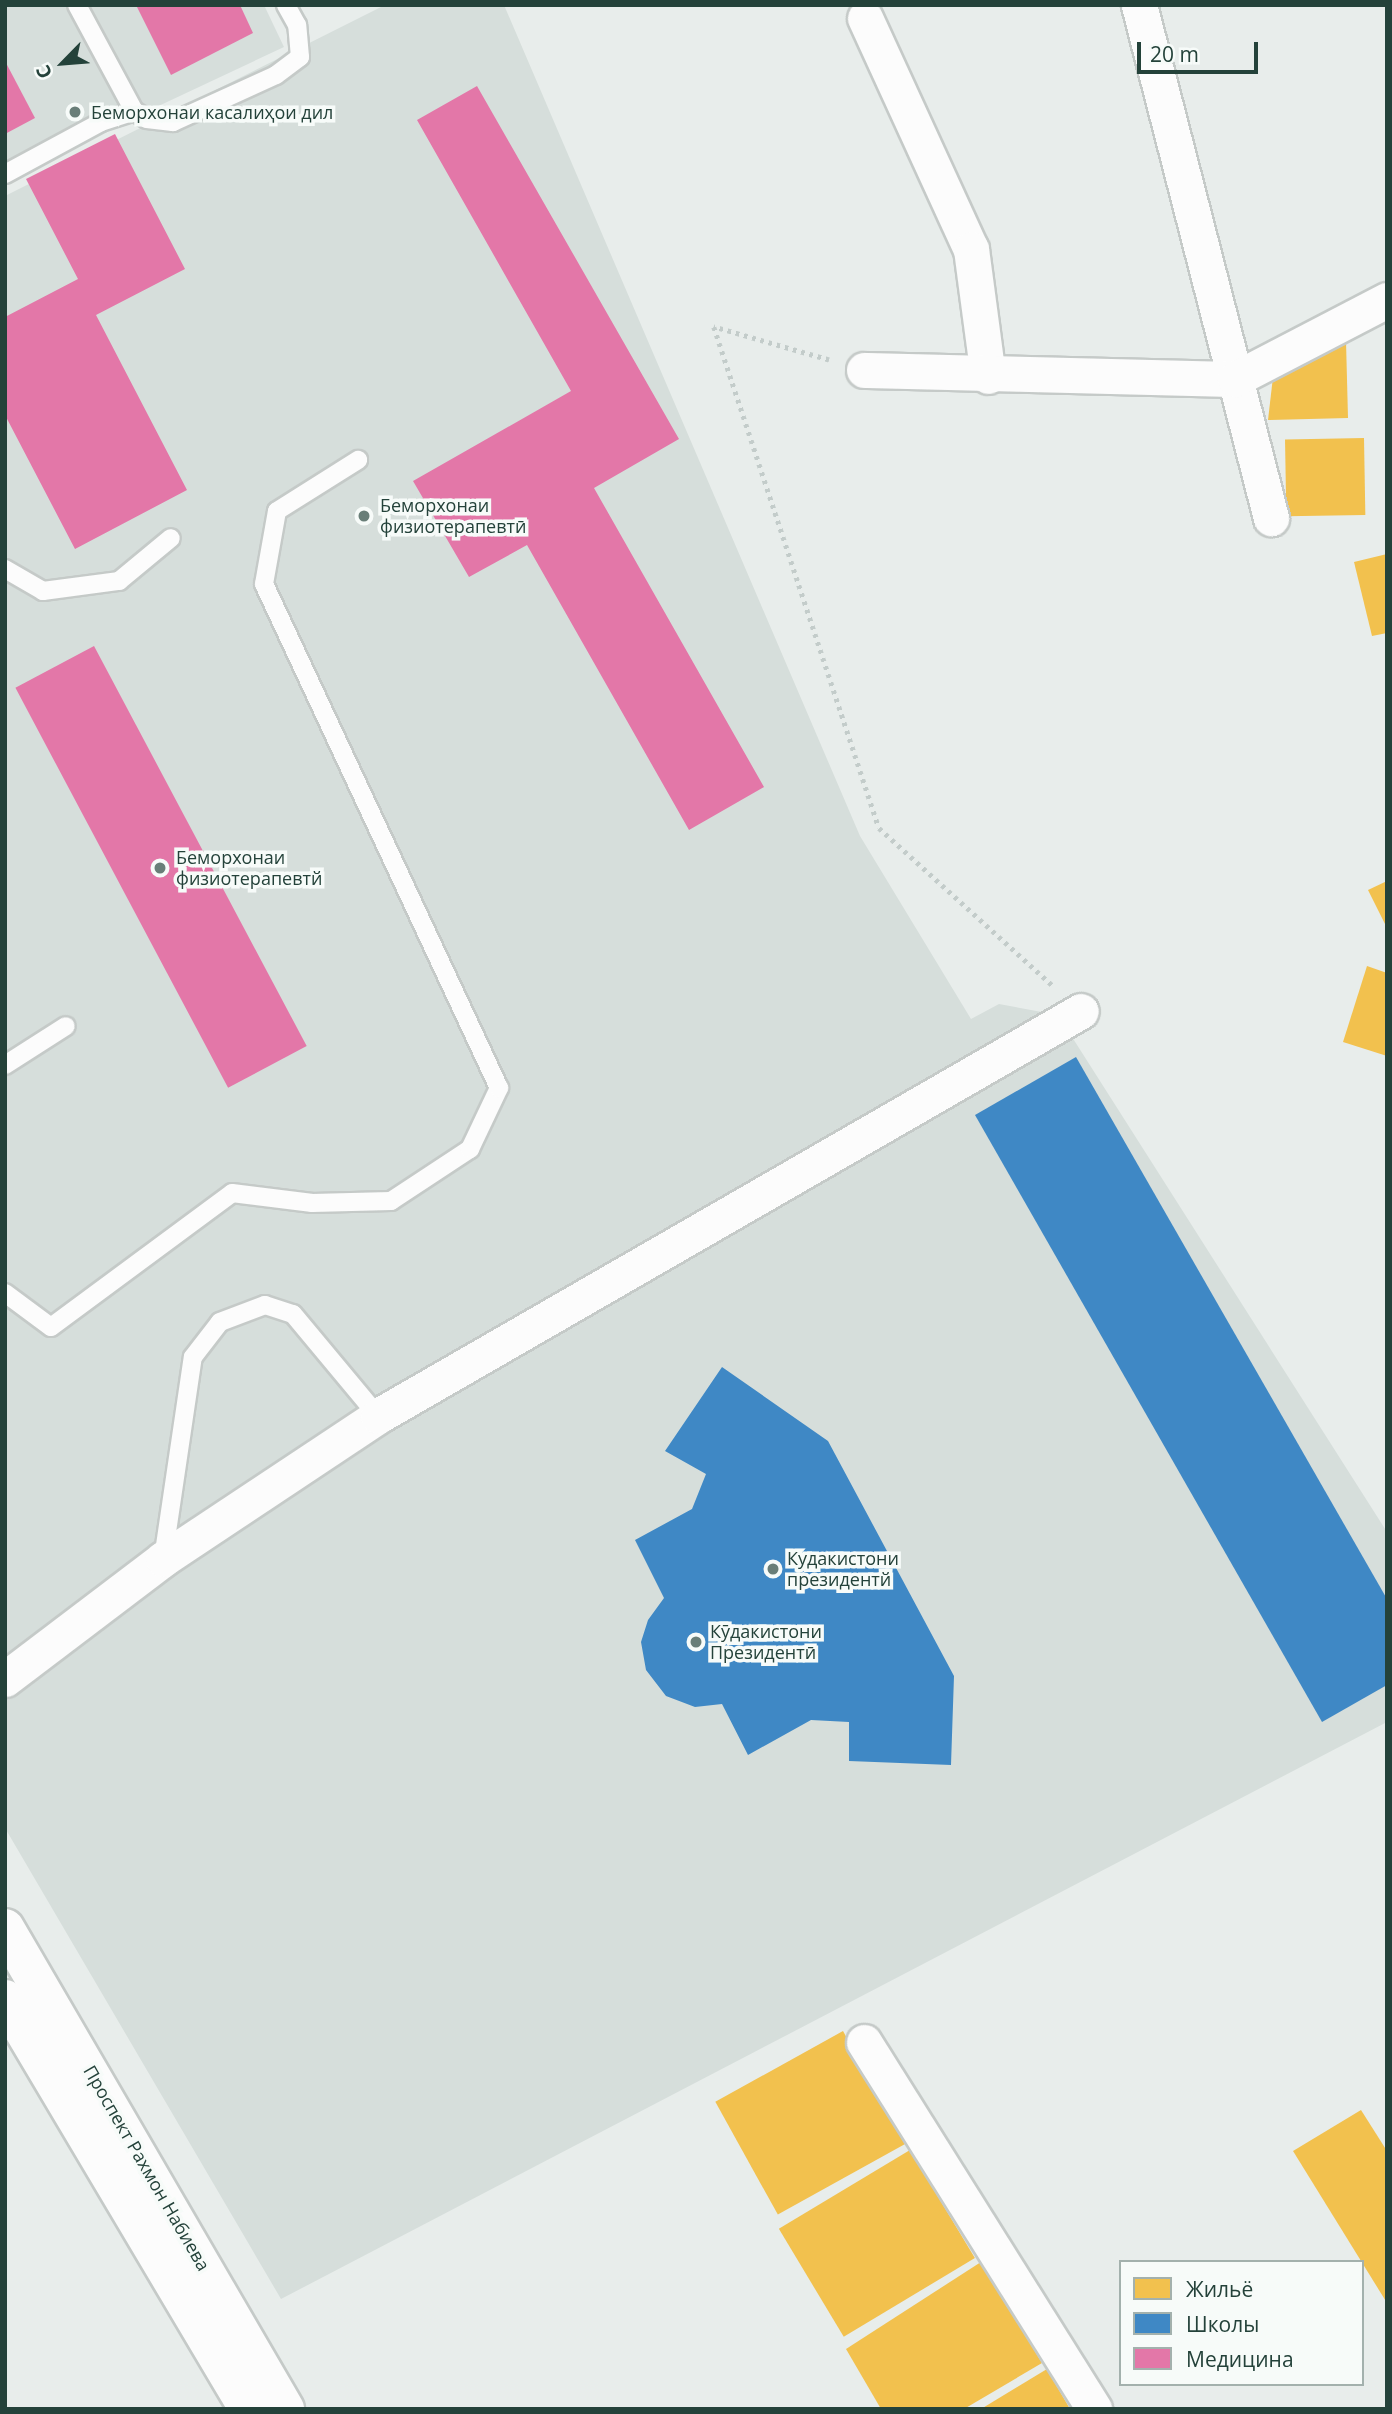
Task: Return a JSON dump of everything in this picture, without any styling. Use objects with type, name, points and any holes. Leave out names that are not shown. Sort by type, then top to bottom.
[{"type":"main road","name":"Проспект Рахмон Набиева","points":[[5,1928],[285,2409]]},
{"type":"main road","name":"Проспект Рахмон Набиева","points":[[5,1999],[248,2409]]},
{"type":"street","points":[[1139,5],[1271,518]]},
{"type":"street","points":[[865,19],[971,249],[988,376]]},
{"type":"street","points":[[864,370],[988,376],[1235,379],[1387,300]]},
{"type":"street","points":[[5,1678],[163,1559],[378,1416],[1081,1012]]},
{"type":"street","points":[[864,2042],[1094,2409]]},
{"type":"lane","points":[[77,5],[134,111],[147,119],[173,122],[276,75],[300,57],[297,25],[286,5]]},
{"type":"lane","points":[[5,174],[101,122],[134,111]]},
{"type":"lane","points":[[5,1293],[51,1327],[232,1193],[312,1203],[391,1201],[470,1149],[499,1088],[264,584],[277,511],[358,460]]},
{"type":"lane","points":[[5,569],[43,591],[119,581],[171,538]]},
{"type":"lane","points":[[5,1065],[66,1026]]},
{"type":"lane","points":[[163,1559],[193,1357],[220,1322],[265,1305],[293,1314],[378,1416]]},
{"type":"path","points":[[864,370],[714,327],[879,828],[1081,1012]]},
{"type":"shaded area","name":"Беморхонаи касалиҳои дил","points":[[5,5],[264,5],[284,47],[5,178]]},
{"type":"shaded area","points":[[385,5],[504,5],[860,836],[971,1019],[999,1004],[1058,1015],[1387,1532],[1387,1722],[281,2299],[5,1828],[5,196]]},
{"type":"building: Жильё","points":[[1346,341],[1348,418],[1268,420],[1273,377]]},
{"type":"building: Жильё","points":[[1364,438],[1365,515],[1286,516],[1285,439]]},
{"type":"building: Жильё","points":[[1387,554],[1387,633],[1372,636],[1354,562]]},
{"type":"building: Жильё","points":[[1387,881],[1387,928],[1368,890]]},
{"type":"building: Жильё","points":[[1367,966],[1387,973],[1387,1056],[1343,1042]]},
{"type":"building: Жильё","points":[[843,2031],[906,2144],[778,2215],[715,2102]]},
{"type":"building: Жильё","points":[[1361,2110],[1387,2151],[1387,2303],[1364,2266],[1364,2260],[1360,2260],[1293,2151]]},
{"type":"building: Жильё","points":[[910,2150],[975,2258],[844,2337],[779,2229]]},
{"type":"building: Жильё","points":[[981,2262],[1042,2363],[964,2409],[881,2409],[846,2349]]},
{"type":"building: Жильё","points":[[1047,2369],[1070,2409],[981,2409]]},
{"type":"building: Школы","points":[[1076,1057],[1387,1599],[1387,1685],[1322,1722],[975,1115]]},
{"type":"building: Школы","name":"Кудакистони президентй","points":[[722,1367],[828,1441],[954,1676],[951,1765],[849,1761],[849,1722],[811,1720],[748,1755],[722,1704],[695,1707],[666,1696],[646,1670],[641,1642],[648,1620],[664,1598],[635,1540],[692,1509],[706,1474],[665,1451]]},
{"type":"building: Медицина","points":[[136,5],[240,5],[253,33],[171,75]]},
{"type":"building: Медицина","points":[[5,61],[35,118],[5,134]]},
{"type":"building: Медицина","points":[[477,86],[679,439],[594,488],[764,787],[689,830],[527,545],[469,577],[413,481],[571,391],[417,120]]},
{"type":"building: Медицина","points":[[115,134],[185,269],[96,315],[187,490],[75,549],[5,415],[5,317],[78,279],[26,179]]},
{"type":"building: Медицина","name":"Беморхонаи физиотерапевтй","points":[[94,646],[307,1046],[228,1088],[15,688]]},
{"type":"place","name":"Беморхонаи касалиҳои дил","points":[[75,112]]},
{"type":"place","name":"Беморхонаи физиотерапевтӣ","points":[[364,516]]},
{"type":"place","name":"Беморхонаи физиотерапевтй","points":[[160,868]]},
{"type":"place","name":"Кудакистони президентй","points":[[773,1569]]},
{"type":"place","name":"Кӯдакистони Президентӣ","points":[[696,1642]]}]
